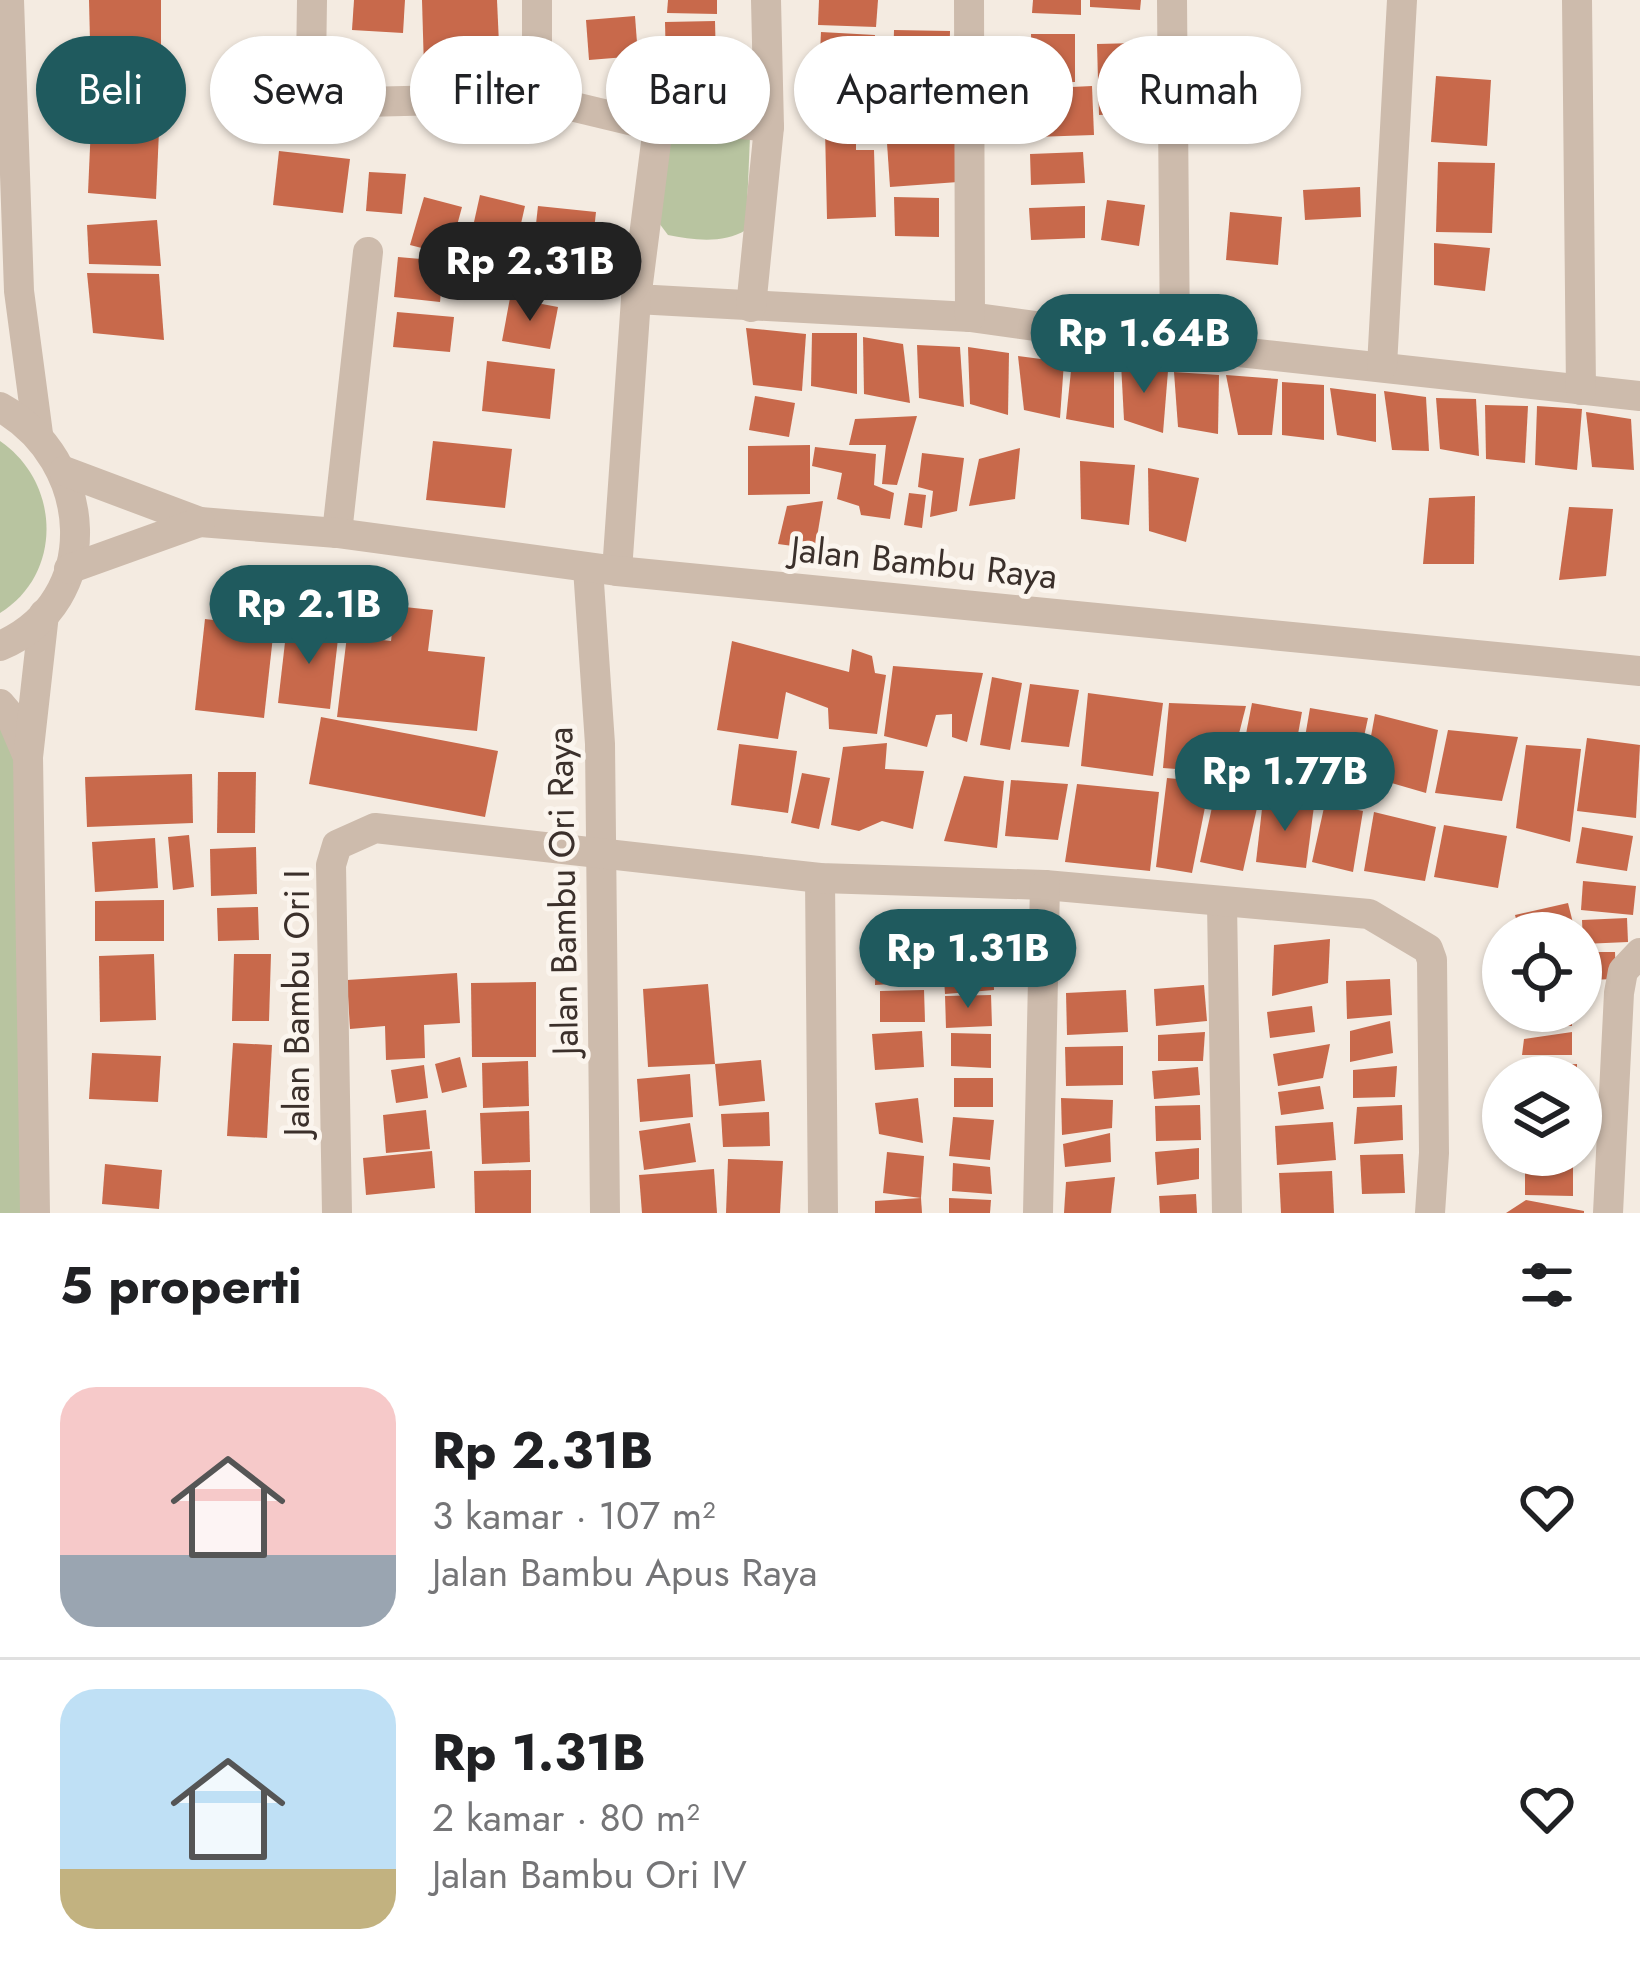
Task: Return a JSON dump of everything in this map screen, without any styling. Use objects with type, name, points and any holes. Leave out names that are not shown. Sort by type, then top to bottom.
[{"type":"street","points":[[9,0],[19,292],[38,434]]},
{"type":"street","points":[[312,0],[311,68],[362,102],[410,101]]},
{"type":"street","points":[[537,0],[537,36]]},
{"type":"street","points":[[766,0],[767,36]]},
{"type":"street","points":[[969,0],[970,317]]},
{"type":"street","points":[[1172,0],[1175,345]]},
{"type":"street","points":[[1382,366],[1402,0]]},
{"type":"street","points":[[1577,0],[1581,390]]},
{"type":"street","name":"Jalan Bambu Ori Raya","points":[[605,1213],[599,722],[603,569],[656,144]]},
{"type":"street","points":[[751,307],[768,144]]},
{"type":"street","points":[[337,533],[368,252]]},
{"type":"street","points":[[0,330],[19,292]]},
{"type":"street","points":[[636,299],[970,317],[1175,345],[1640,396]]},
{"type":"street","points":[[0,407],[38,434],[64,471],[76,520],[70,569],[44,614],[28,757],[35,1213]]},
{"type":"street","name":"Jalan Bambu Raya","points":[[64,471],[200,522],[337,533],[603,569],[1640,671]]},
{"type":"street","name":"Jalan Bambu Raya","points":[[70,569],[200,522]]},
{"type":"street","points":[[0,646],[44,614]]},
{"type":"street","points":[[0,704],[11,717],[28,757]]},
{"type":"street","name":"Jalan Bambu Ori I","points":[[337,1213],[330,899],[337,845],[375,828],[601,851]]},
{"type":"street","points":[[601,851],[820,878],[1045,885],[1369,914],[1428,949],[1432,960],[1430,1213]]},
{"type":"street","points":[[820,878],[823,1213]]},
{"type":"street","points":[[1038,1213],[1045,885]]},
{"type":"street","points":[[1222,903],[1227,1213]]},
{"type":"street","points":[[1608,1213],[1619,993],[1623,971],[1640,953]]},
{"type":"green space","points":[[664,144],[750,144],[746,230],[718,239],[688,238],[668,235],[659,223]]},
{"type":"green space","points":[[0,441],[34,480],[46,527],[44,552],[35,575],[21,596],[0,613]]},
{"type":"green space","points":[[0,716],[28,757],[35,1213],[0,1213]]},
{"type":"building","points":[[89,0],[161,0],[161,36],[90,36]]},
{"type":"building","points":[[354,0],[405,0],[403,33],[352,30]]},
{"type":"building","points":[[422,0],[497,0],[499,36],[423,36]]},
{"type":"building","points":[[668,0],[717,0],[717,14],[667,13]]},
{"type":"building","points":[[819,0],[878,0],[876,27],[818,25]]},
{"type":"building","points":[[1033,0],[1081,0],[1081,15],[1032,13]]},
{"type":"building","points":[[1090,0],[1141,0],[1140,10],[1090,7]]},
{"type":"building","points":[[635,16],[636,36],[606,36],[606,59],[589,60],[586,20]]},
{"type":"building","points":[[715,21],[715,36],[665,36],[665,22]]},
{"type":"building","points":[[894,30],[950,31],[950,36],[894,36]]},
{"type":"building","points":[[821,32],[875,35],[875,36],[821,36]]},
{"type":"building","points":[[1075,34],[1075,82],[1073,36],[1031,36]]},
{"type":"building","points":[[1436,76],[1491,80],[1487,146],[1431,142]]},
{"type":"building","points":[[1092,86],[1094,135],[1073,136],[1073,87]]},
{"type":"building","points":[[90,144],[158,144],[156,199],[88,193]]},
{"type":"building","points":[[825,144],[856,144],[856,150],[874,150],[876,217],[827,219]]},
{"type":"building","points":[[887,144],[955,144],[958,182],[890,187]]},
{"type":"building","points":[[279,151],[350,159],[343,213],[273,205]]},
{"type":"building","points":[[1083,152],[1085,183],[1031,185],[1030,154]]},
{"type":"building","points":[[1438,162],[1495,163],[1492,233],[1436,232]]},
{"type":"building","points":[[369,172],[406,174],[402,214],[366,211]]},
{"type":"building","points":[[1360,187],[1361,217],[1305,220],[1303,190]]},
{"type":"building","points":[[480,195],[525,206],[515,250],[470,240]]},
{"type":"building","points":[[424,197],[462,207],[449,255],[410,245]]},
{"type":"building","points":[[894,197],[939,198],[939,237],[895,236]]},
{"type":"building","points":[[1107,200],[1145,205],[1139,246],[1101,240]]},
{"type":"building","points":[[538,206],[596,212],[591,257],[533,251]]},
{"type":"building","points":[[1085,206],[1085,238],[1031,240],[1029,208]]},
{"type":"building","points":[[1230,212],[1282,217],[1278,265],[1226,260]]},
{"type":"building","points":[[157,220],[161,266],[89,264],[87,225]]},
{"type":"building","points":[[1434,243],[1490,248],[1485,291],[1434,285]]},
{"type":"building","points":[[398,257],[444,261],[440,302],[394,297]]},
{"type":"building","points":[[87,273],[159,274],[164,340],[93,333]]},
{"type":"building","points":[[510,298],[558,307],[550,349],[502,341]]},
{"type":"building","points":[[397,312],[454,317],[450,352],[393,347]]},
{"type":"building","points":[[746,328],[806,334],[802,391],[753,385]]},
{"type":"building","points":[[812,333],[857,333],[857,394],[811,386]]},
{"type":"building","points":[[863,337],[903,344],[910,403],[864,394]]},
{"type":"building","points":[[917,345],[960,347],[964,407],[919,398]]},
{"type":"building","points":[[968,347],[1009,353],[1008,415],[970,404]]},
{"type":"building","points":[[1018,356],[1064,362],[1060,418],[1024,410]]},
{"type":"building","points":[[487,361],[555,369],[550,419],[482,411]]},
{"type":"building","points":[[1072,361],[1114,369],[1114,428],[1066,419]]},
{"type":"building","points":[[1121,363],[1168,371],[1163,433],[1124,420]]},
{"type":"building","points":[[1174,372],[1219,375],[1218,434],[1178,427]]},
{"type":"building","points":[[1226,375],[1278,379],[1272,435],[1238,435]]},
{"type":"building","points":[[1282,382],[1324,385],[1324,440],[1282,435]]},
{"type":"building","points":[[1330,388],[1376,394],[1376,442],[1337,435]]},
{"type":"building","points":[[1384,391],[1426,397],[1429,451],[1392,450]]},
{"type":"building","points":[[755,396],[795,403],[789,437],[749,430]]},
{"type":"building","points":[[1436,398],[1476,399],[1479,456],[1440,449]]},
{"type":"building","points":[[1485,405],[1528,406],[1525,463],[1486,459]]},
{"type":"building","points":[[1537,406],[1582,409],[1577,470],[1535,465]]},
{"type":"building","points":[[1586,412],[1631,419],[1634,470],[1592,467]]},
{"type":"building","points":[[917,416],[897,485],[882,484],[886,445],[849,445],[855,419]]},
{"type":"building","points":[[433,441],[512,449],[505,508],[426,500]]},
{"type":"building","points":[[810,445],[810,494],[748,495],[748,446]]},
{"type":"building","points":[[815,447],[876,454],[874,485],[894,493],[890,519],[861,515],[859,506],[837,499],[842,473],[812,466]]},
{"type":"building","points":[[1020,448],[1015,499],[969,506],[979,459]]},
{"type":"building","points":[[922,453],[964,458],[957,511],[930,517],[933,491],[918,487]]},
{"type":"building","points":[[1080,461],[1135,465],[1129,525],[1081,519]]},
{"type":"building","points":[[1148,468],[1199,478],[1186,542],[1149,531]]},
{"type":"building","points":[[909,493],[926,495],[922,528],[904,525]]},
{"type":"building","points":[[1475,496],[1474,564],[1423,564],[1429,498]]},
{"type":"building","points":[[823,501],[815,549],[778,544],[787,506]]},
{"type":"building","points":[[1569,507],[1613,509],[1606,576],[1559,580]]},
{"type":"building","points":[[395,606],[433,610],[428,651],[485,657],[477,731],[337,717],[347,636],[391,641]]},
{"type":"building","points":[[205,619],[274,627],[264,718],[195,710]]},
{"type":"building","points":[[287,625],[339,630],[330,709],[278,703]]},
{"type":"building","points":[[732,641],[849,672],[852,649],[872,656],[875,673],[886,675],[877,734],[829,729],[828,708],[786,692],[778,739],[717,730]]},
{"type":"building","points":[[893,666],[983,673],[967,742],[952,737],[952,714],[936,715],[927,747],[884,736]]},
{"type":"building","points":[[992,677],[1022,683],[1010,750],[980,745]]},
{"type":"building","points":[[1030,684],[1079,690],[1069,747],[1021,742]]},
{"type":"building","points":[[1088,693],[1163,703],[1153,776],[1081,766]]},
{"type":"building","points":[[1169,703],[1246,706],[1229,773],[1163,768]]},
{"type":"building","points":[[1252,703],[1302,712],[1289,784],[1238,775]]},
{"type":"building","points":[[1310,708],[1368,718],[1353,788],[1298,778]]},
{"type":"building","points":[[1375,714],[1438,730],[1426,793],[1364,775]]},
{"type":"building","points":[[321,717],[498,751],[485,817],[309,784]]},
{"type":"building","points":[[1448,730],[1518,737],[1502,801],[1435,793]]},
{"type":"building","points":[[1587,738],[1640,745],[1636,818],[1577,811]]},
{"type":"building","points":[[887,743],[885,769],[924,771],[913,829],[882,821],[859,831],[831,825],[843,747]]},
{"type":"building","points":[[739,744],[797,751],[788,813],[731,805]]},
{"type":"building","points":[[1526,745],[1581,749],[1570,842],[1516,828]]},
{"type":"building","points":[[218,772],[256,772],[255,833],[217,833]]},
{"type":"building","points":[[802,773],[830,778],[819,829],[791,823]]},
{"type":"building","points":[[192,774],[193,823],[87,827],[85,777]]},
{"type":"building","points":[[964,776],[1004,781],[997,848],[944,841]]},
{"type":"building","points":[[1167,778],[1210,782],[1192,873],[1156,867]]},
{"type":"building","points":[[1011,780],[1068,784],[1058,840],[1005,836]]},
{"type":"building","points":[[1077,784],[1159,792],[1150,871],[1065,862]]},
{"type":"building","points":[[1216,789],[1259,799],[1243,871],[1200,862]]},
{"type":"building","points":[[1263,800],[1314,806],[1306,868],[1256,862]]},
{"type":"building","points":[[1325,803],[1363,811],[1353,872],[1312,862]]},
{"type":"building","points":[[1374,812],[1436,827],[1425,881],[1364,871]]},
{"type":"building","points":[[1444,825],[1507,836],[1498,888],[1434,877]]},
{"type":"building","points":[[1582,827],[1633,836],[1627,871],[1576,863]]},
{"type":"building","points":[[189,835],[194,887],[173,890],[168,837]]},
{"type":"building","points":[[155,838],[158,888],[95,892],[92,842]]},
{"type":"building","points":[[256,847],[257,894],[211,896],[210,849]]},
{"type":"building","points":[[1583,881],[1636,886],[1633,915],[1581,910]]},
{"type":"building","points":[[164,900],[164,941],[95,941],[95,901]]},
{"type":"building","points":[[1568,903],[1570,912],[1528,912]]},
{"type":"building","points":[[258,907],[259,940],[218,941],[217,908]]},
{"type":"building","points":[[1627,918],[1628,942],[1602,943],[1602,919]]},
{"type":"building","points":[[993,929],[994,990],[945,994],[941,930]]},
{"type":"building","points":[[1330,939],[1328,983],[1272,996],[1274,945]]},
{"type":"building","points":[[923,940],[923,982],[875,985],[876,945]]},
{"type":"building","points":[[1602,952],[1615,952],[1616,979],[1602,979]]},
{"type":"building","points":[[154,954],[156,1020],[100,1022],[99,956]]},
{"type":"building","points":[[234,954],[271,954],[269,1021],[232,1021]]},
{"type":"building","points":[[457,973],[460,1023],[424,1025],[425,1058],[386,1060],[385,1026],[350,1029],[347,980]]},
{"type":"building","points":[[1390,979],[1392,1015],[1347,1019],[1346,981]]},
{"type":"building","points":[[536,982],[536,1057],[472,1057],[471,983]]},
{"type":"building","points":[[708,984],[715,1064],[648,1067],[643,989]]},
{"type":"building","points":[[1204,985],[1207,1021],[1156,1026],[1154,989]]},
{"type":"building","points":[[924,990],[925,1022],[880,1022],[880,991]]},
{"type":"building","points":[[1126,990],[1128,1032],[1067,1035],[1066,993]]},
{"type":"building","points":[[991,995],[992,1026],[946,1028],[945,996]]},
{"type":"building","points":[[1312,1006],[1315,1032],[1270,1038],[1267,1012]]},
{"type":"building","points":[[1390,1021],[1393,1053],[1350,1062],[1350,1031]]},
{"type":"building","points":[[922,1031],[924,1067],[875,1070],[872,1034]]},
{"type":"building","points":[[1205,1032],[1203,1061],[1158,1061],[1158,1035]]},
{"type":"building","points":[[1572,1032],[1572,1055],[1522,1055],[1524,1039]]},
{"type":"building","points":[[951,1033],[991,1034],[991,1068],[951,1066]]},
{"type":"building","points":[[233,1043],[272,1045],[267,1138],[227,1136]]},
{"type":"building","points":[[1330,1044],[1323,1078],[1278,1086],[1273,1054]]},
{"type":"building","points":[[1123,1046],[1123,1085],[1066,1086],[1065,1047]]},
{"type":"building","points":[[92,1053],[161,1056],[158,1102],[89,1099]]},
{"type":"building","points":[[460,1057],[467,1087],[442,1093],[435,1064]]},
{"type":"building","points":[[761,1060],[765,1101],[719,1106],[715,1064]]},
{"type":"building","points":[[528,1061],[529,1106],[483,1108],[482,1063]]},
{"type":"building","points":[[424,1065],[428,1098],[396,1103],[391,1070]]},
{"type":"building","points":[[1397,1066],[1395,1097],[1353,1098],[1353,1070]]},
{"type":"building","points":[[1198,1067],[1200,1095],[1154,1099],[1152,1071]]},
{"type":"building","points":[[690,1074],[693,1117],[640,1122],[637,1079]]},
{"type":"building","points":[[954,1078],[993,1078],[993,1107],[954,1107]]},
{"type":"building","points":[[1320,1086],[1324,1109],[1281,1115],[1278,1092]]},
{"type":"building","points":[[918,1098],[923,1143],[879,1134],[875,1103]]},
{"type":"building","points":[[1061,1098],[1113,1100],[1112,1128],[1062,1135]]},
{"type":"building","points":[[1200,1105],[1201,1140],[1156,1141],[1155,1106]]},
{"type":"building","points":[[1402,1105],[1403,1140],[1354,1144],[1357,1107]]},
{"type":"building","points":[[426,1110],[430,1149],[386,1153],[383,1115]]},
{"type":"building","points":[[529,1111],[530,1162],[482,1164],[480,1113]]},
{"type":"building","points":[[769,1112],[770,1146],[723,1147],[721,1114]]},
{"type":"building","points":[[953,1117],[994,1120],[990,1160],[949,1156]]},
{"type":"building","points":[[1333,1122],[1336,1160],[1277,1165],[1275,1126]]},
{"type":"building","points":[[690,1123],[696,1162],[644,1170],[639,1131]]},
{"type":"building","points":[[1110,1133],[1111,1162],[1065,1167],[1063,1144]]},
{"type":"building","points":[[1199,1148],[1199,1179],[1157,1185],[1155,1152]]},
{"type":"building","points":[[432,1151],[435,1188],[366,1195],[363,1158]]},
{"type":"building","points":[[887,1152],[924,1156],[921,1198],[883,1193]]},
{"type":"building","points":[[1403,1154],[1405,1193],[1362,1194],[1360,1155]]},
{"type":"building","points":[[728,1159],[783,1161],[780,1213],[726,1213]]},
{"type":"building","points":[[953,1163],[990,1167],[992,1194],[952,1191]]},
{"type":"building","points":[[105,1164],[162,1170],[159,1209],[102,1204]]},
{"type":"building","points":[[714,1169],[717,1213],[642,1213],[639,1175]]},
{"type":"building","points":[[531,1170],[531,1213],[475,1213],[474,1171]]},
{"type":"building","points":[[1332,1171],[1334,1213],[1281,1213],[1279,1173]]},
{"type":"building","points":[[1525,1176],[1573,1176],[1573,1196],[1525,1195]]},
{"type":"building","points":[[1115,1177],[1111,1213],[1064,1213],[1066,1182]]},
{"type":"building","points":[[1196,1194],[1197,1213],[1160,1213],[1159,1196]]},
{"type":"building","points":[[921,1198],[922,1213],[875,1213],[875,1201]]},
{"type":"building","points":[[949,1198],[991,1200],[990,1213],[949,1213]]},
{"type":"building","points":[[1526,1200],[1584,1211],[1584,1213],[1506,1213]]}]
